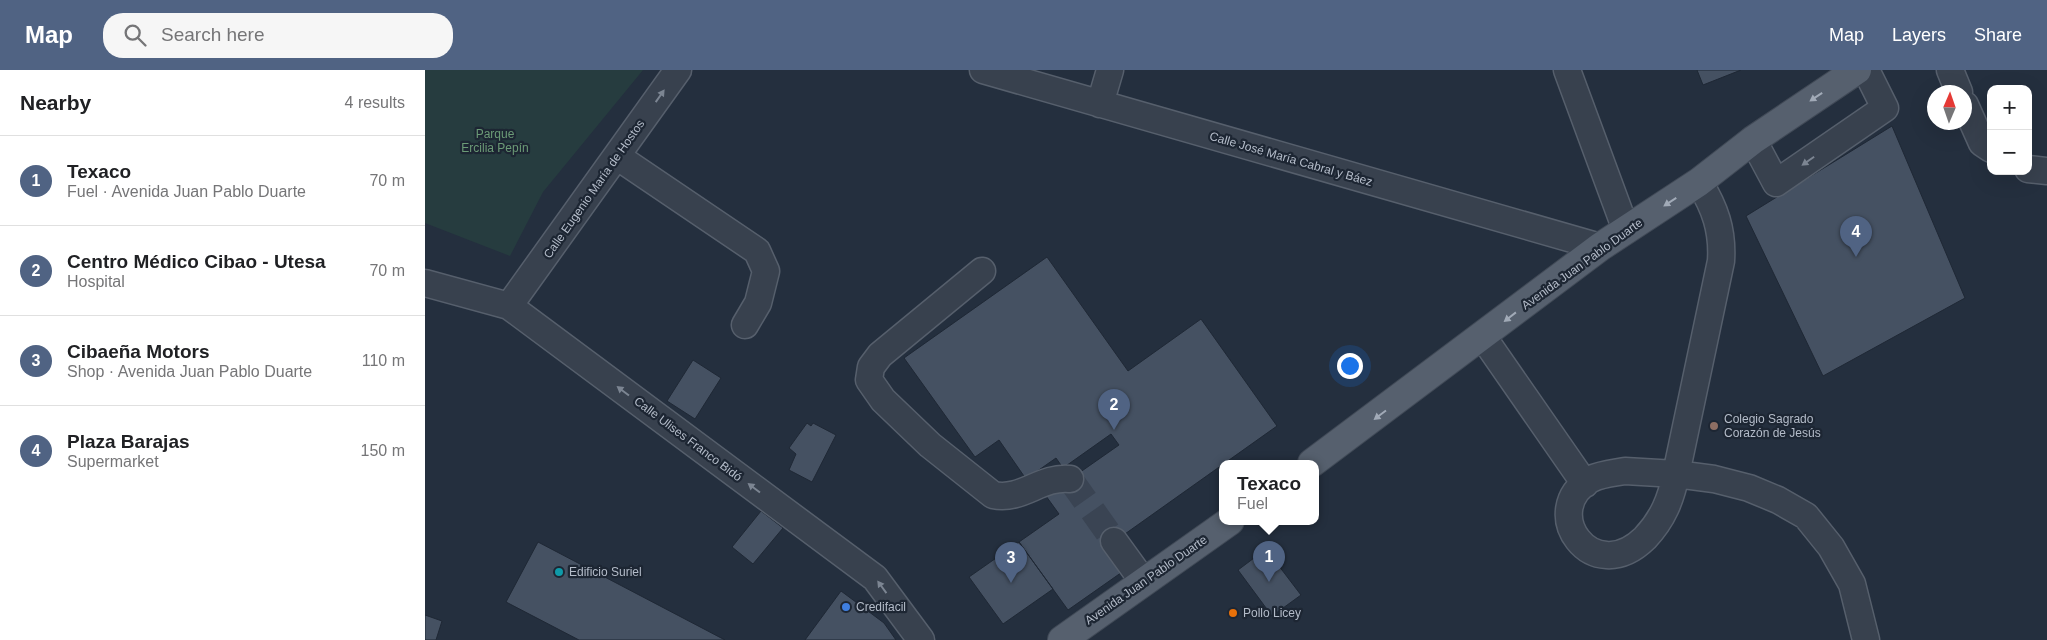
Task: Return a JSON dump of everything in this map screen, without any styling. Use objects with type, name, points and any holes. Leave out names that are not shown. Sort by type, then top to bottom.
[{"type":"main road","name":"Avenida Juan Pablo Duarte","points":[[1316,460],[1483,337],[1600,247],[1699,182],[1753,140],[1857,70]]},
{"type":"main road","name":"Avenida Juan Pablo Duarte","points":[[1062,640],[1224,525]]},
{"type":"street","name":"Calle Eugenio María de Hostos","points":[[509,306],[618,157],[678,70]]},
{"type":"street","name":"Calle José María Cabral y Báez","points":[[983,70],[1600,247]]},
{"type":"street","points":[[1100,104],[1110,70]]},
{"type":"street","points":[[1567,70],[1626,230]]},
{"type":"street","points":[[1753,140],[1776,183],[1885,108],[1866,70]]},
{"type":"street","points":[[1950,70],[1956,85]]},
{"type":"street","points":[[1972,121],[1982,143],[1987,146]]},
{"type":"street","points":[[618,157],[757,250],[766,272],[758,303],[745,325]]},
{"type":"street","points":[[2032,169],[2047,171]]},
{"type":"street","points":[[1699,182],[1717,216],[1721,234],[1721,261],[1676,474],[1673,492],[1665,511],[1653,530],[1622,554],[1605,556],[1587,550],[1575,539],[1569,524],[1570,506],[1585,484],[1593,478],[1625,471],[1676,474],[1714,479],[1749,488],[1778,500],[1806,516],[1831,547],[1852,584],[1867,640]]},
{"type":"street","points":[[982,271],[880,355],[871,367],[869,380],[874,389],[930,446],[993,495],[1005,497],[1018,495],[1057,478],[1070,479]]},
{"type":"street","name":"Calle Ulises Franco Bidó","points":[[425,283],[509,306],[875,578],[921,640]]},
{"type":"street","points":[[1483,337],[1585,484]]},
{"type":"street","points":[[1114,541],[1143,581]]},
{"type":"green space","name":"Parque Ercilia Pepín","points":[[425,70],[643,70],[543,192],[510,256],[425,223]]},
{"type":"building","points":[[1697,70],[1741,70],[1703,85]]},
{"type":"building","points":[[1892,126],[1965,298],[1823,376],[1746,216]]},
{"type":"building","points":[[1047,257],[1128,371],[1201,319],[1277,426],[1229,460],[1219,460],[1219,467],[1108,546],[1125,570],[1068,610],[1019,542],[1059,514],[1046,496],[1119,445],[1111,434],[1063,468],[1056,458],[1026,479],[999,440],[975,457],[904,358]]},
{"type":"building","points":[[693,360],[721,378],[695,419],[667,401]]},
{"type":"building","points":[[807,423],[811,426],[813,423],[836,435],[812,482],[789,470],[796,454],[789,448]]},
{"type":"building","points":[[761,511],[783,528],[753,564],[732,547]]},
{"type":"building","name":"Edificio Suriel","points":[[538,542],[725,640],[579,640],[506,602]]},
{"type":"building","points":[[1019,542],[1053,589],[1003,624],[969,577]]},
{"type":"building","points":[[1266,549],[1301,595],[1272,616],[1238,570]]},
{"type":"building","name":"Credifacil","points":[[841,591],[884,623],[896,640],[805,640]]},
{"type":"building","points":[[425,615],[442,621],[436,640],[425,640]]},
{"type":"tunnel","points":[[1070,479],[1114,541]]},
{"type":"place","name":"Plaza Barajas","points":[[1856,257]]},
{"type":"place","name":"Colegio Sagrado Corazón de Jesús","points":[[1714,426]]},
{"type":"place","name":"Centro Médico Cibao - Utesa","points":[[1114,430]]},
{"type":"place","name":"Edificio Suriel","points":[[559,572]]},
{"type":"place","name":"Texaco","points":[[1269,582]]},
{"type":"place","name":"Cibaeña Motors","points":[[1011,583]]},
{"type":"place","name":"Credifacil","points":[[846,607]]},
{"type":"place","name":"Pollo Licey","points":[[1233,613]]}]
